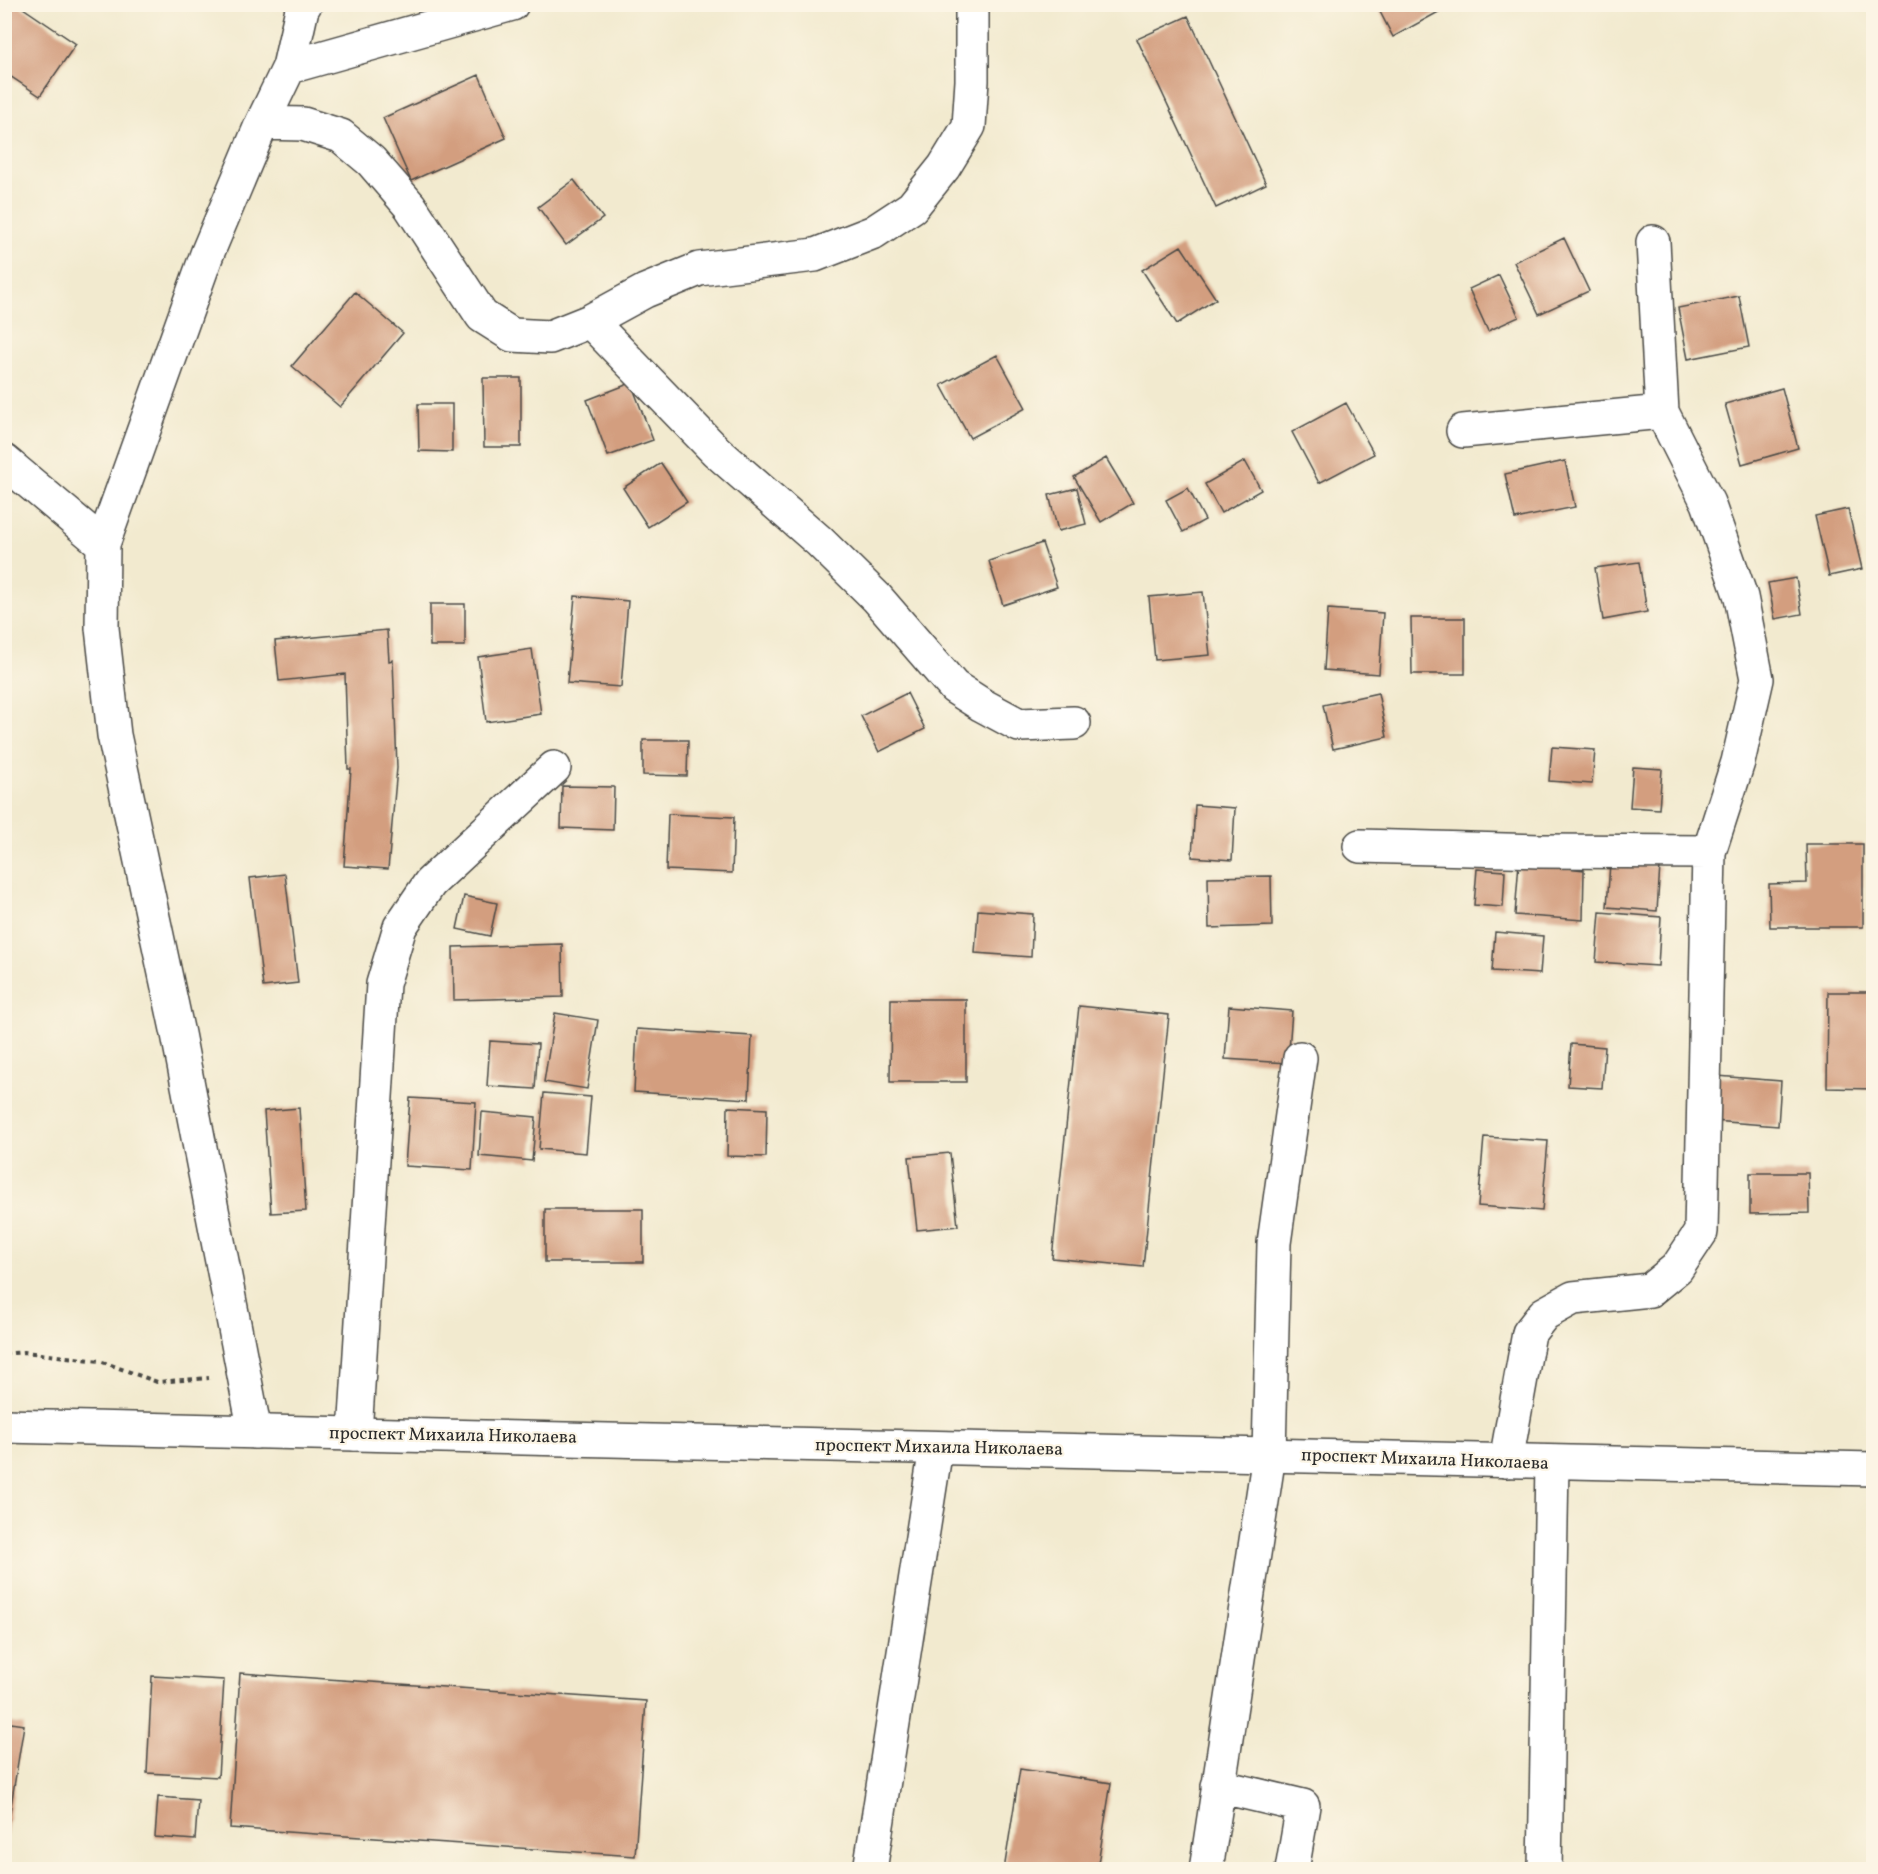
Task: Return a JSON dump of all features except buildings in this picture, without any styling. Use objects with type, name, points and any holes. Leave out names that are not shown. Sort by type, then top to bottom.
[{"type":"street","points":[[255,1432],[178,1034],[114,735],[102,628],[103,544],[207,254],[261,123],[289,67],[305,4]]},
{"type":"street","points":[[289,67],[512,4]]},
{"type":"street","points":[[261,123],[303,124],[341,136],[371,161],[410,206],[482,316],[513,334],[550,337],[590,321],[645,291],[699,269],[815,255],[874,232],[912,207],[945,167],[969,126],[972,81],[972,4]]},
{"type":"street","points":[[1506,1461],[1529,1333],[1544,1314],[1573,1298],[1650,1290],[1677,1268],[1701,1232],[1708,852],[1738,762],[1757,679],[1741,597],[1708,503],[1662,412],[1653,242]]},
{"type":"street","points":[[590,321],[716,451],[819,541],[868,590],[954,687],[1019,725],[1074,723]]},
{"type":"street","points":[[1462,431],[1662,412]]},
{"type":"street","points":[[4,460],[103,544]]},
{"type":"street","points":[[355,1434],[383,984],[400,927],[430,883],[554,768]]},
{"type":"street","points":[[1360,846],[1540,851],[1708,852]]},
{"type":"street","points":[[1206,1869],[1269,1455],[1274,1243],[1300,1058]]},
{"type":"street","name":"проспект Михаила Николаева","points":[[4,1426],[1874,1469]]},
{"type":"street","points":[[870,1869],[936,1448]]},
{"type":"street","points":[[1545,1869],[1552,1463]]},
{"type":"street","points":[[1218,1786],[1303,1806],[1292,1869]]},
{"type":"path","points":[[4,1354],[24,1352],[100,1361],[157,1382],[244,1376]]}]
